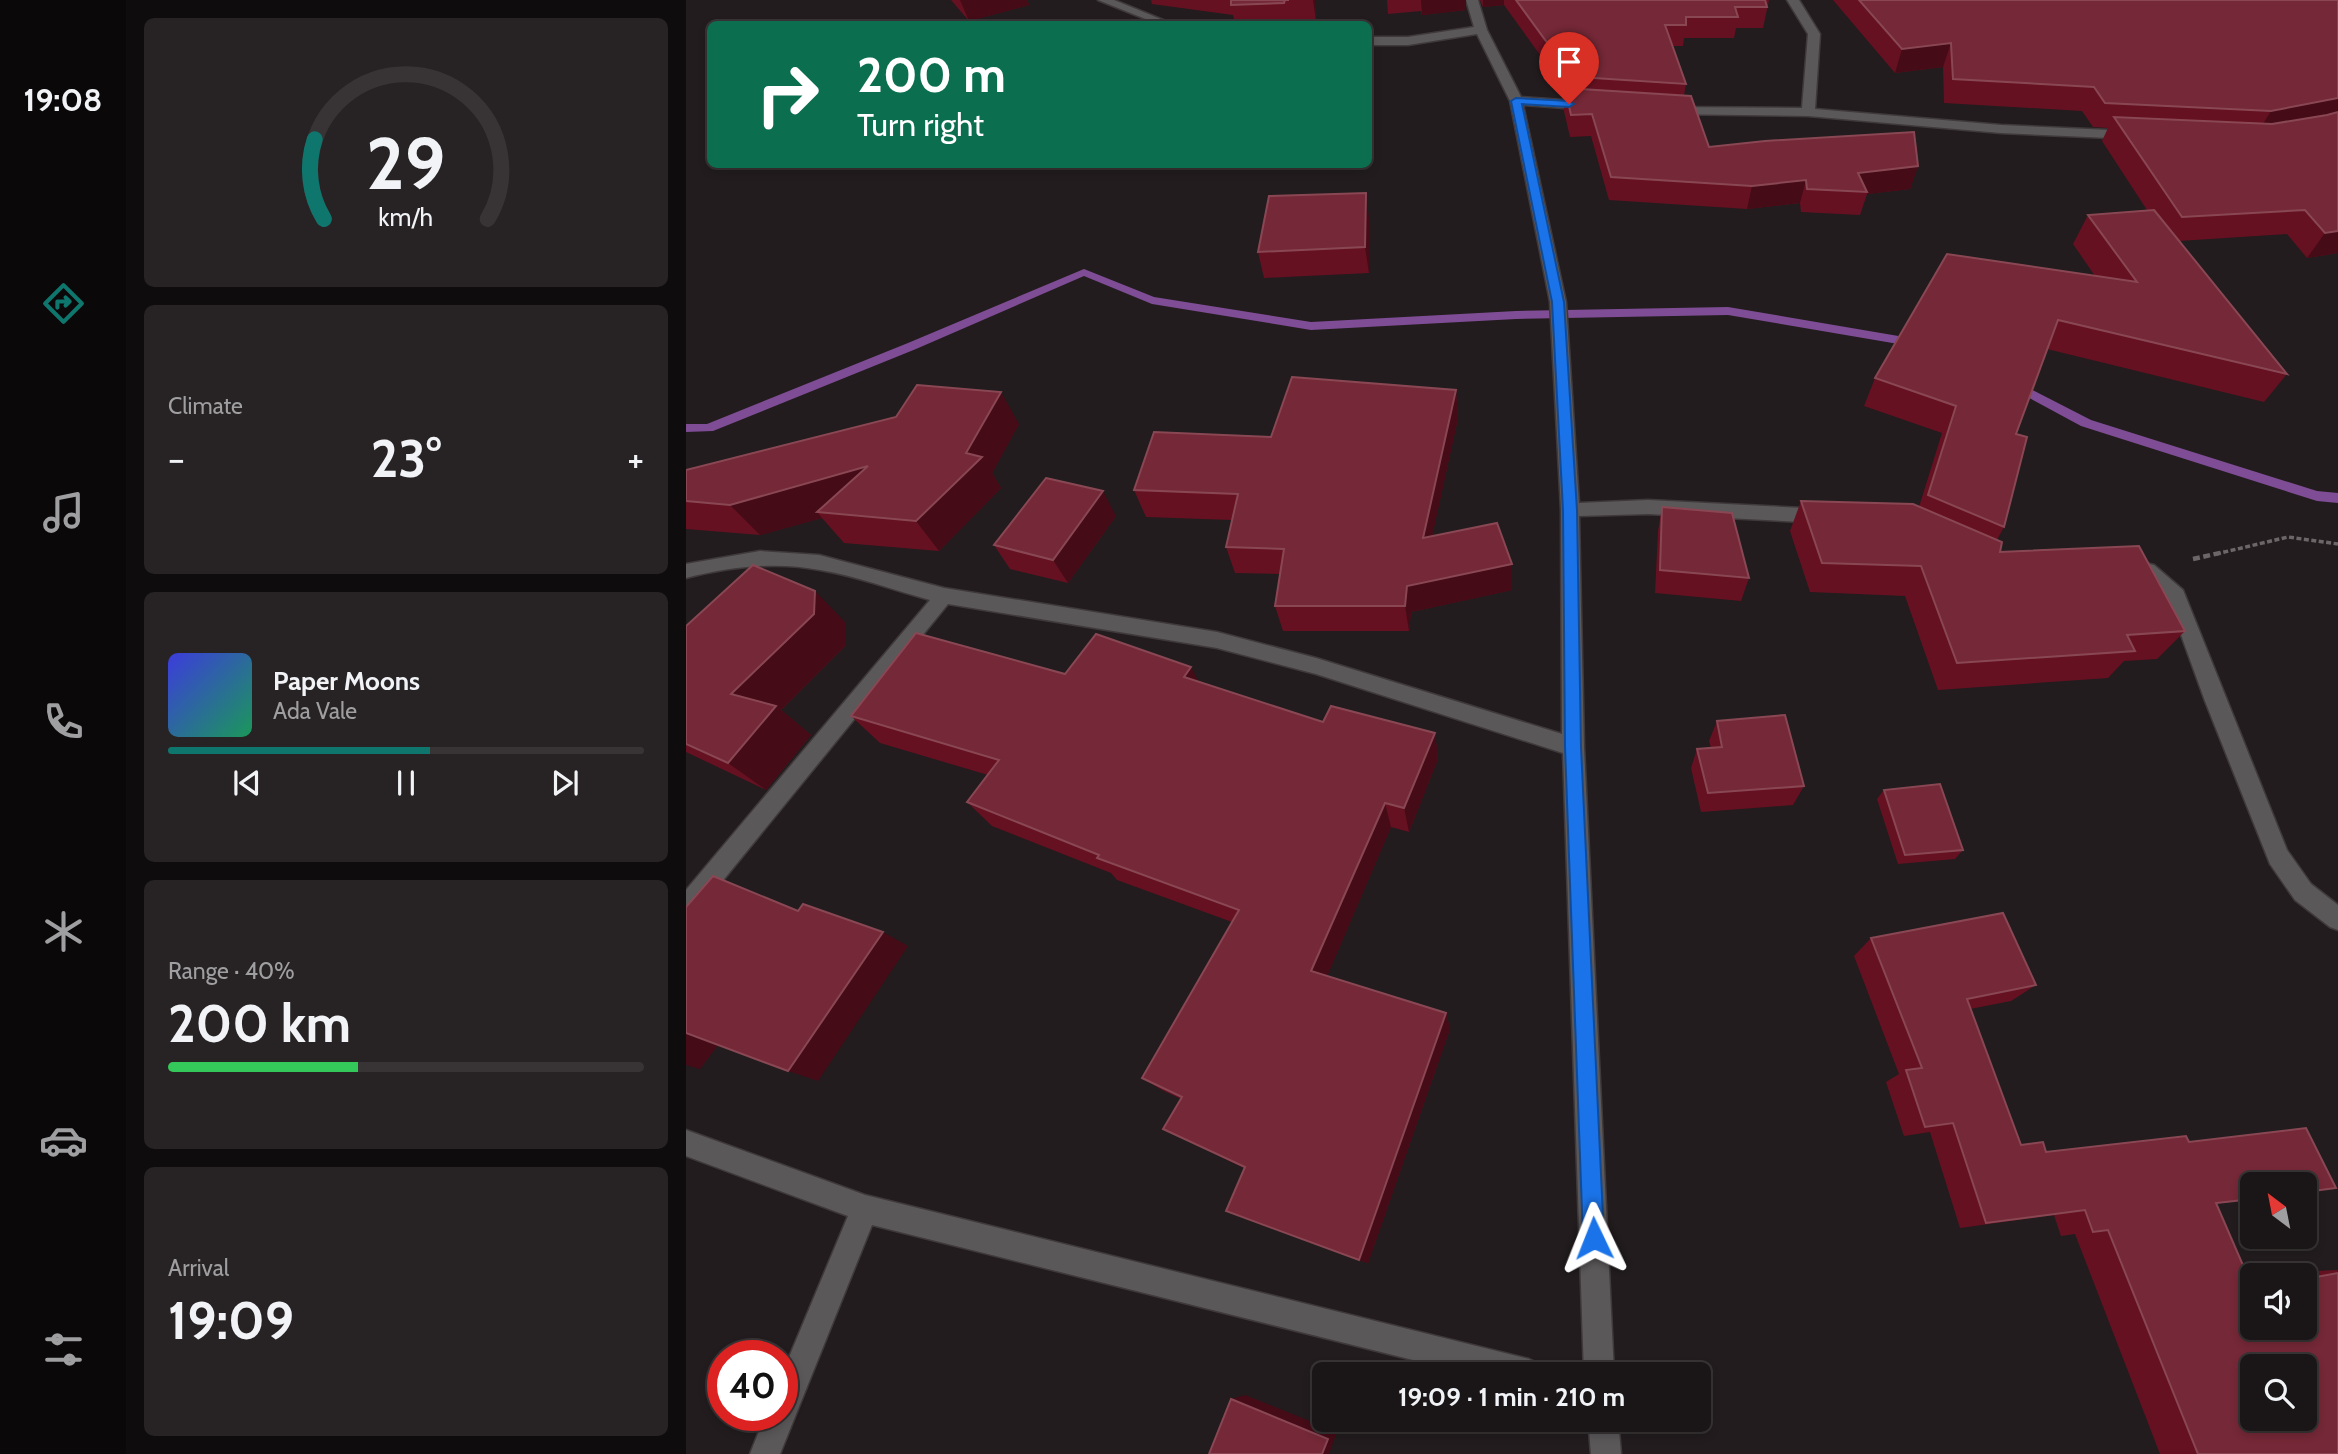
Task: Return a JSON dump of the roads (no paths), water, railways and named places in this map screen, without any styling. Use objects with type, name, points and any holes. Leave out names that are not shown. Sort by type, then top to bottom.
[{"type":"street","points":[[1104,0],[1159,21]]},
{"type":"street","points":[[1472,0],[1481,30],[1516,101],[1558,302],[1570,510],[1573,747],[1599,1362]]},
{"type":"street","points":[[1793,0],[1814,34],[1808,112]]},
{"type":"street","points":[[1372,41],[1408,41],[1481,30]]},
{"type":"street","points":[[1516,101],[1609,107]]},
{"type":"street","points":[[1649,110],[1808,112],[2001,129],[2143,135]]},
{"type":"street","points":[[1570,510],[1648,507],[1847,517]]},
{"type":"street","points":[[686,571],[708,565],[760,558],[819,562],[944,596],[1217,640],[1316,666],[1573,747]]},
{"type":"street","points":[[2111,563],[2147,570],[2176,595],[2215,701],[2278,857],[2303,892],[2338,919]]},
{"type":"street","points":[[686,908],[944,596]]},
{"type":"street","points":[[686,1143],[865,1209],[1481,1362]]},
{"type":"street","points":[[798,1372],[865,1209]]},
{"type":"street","points":[[765,1454],[774,1431]]},
{"type":"street","points":[[1604,1432],[1606,1454]]},
{"type":"waterway","points":[[686,428],[708,428],[912,346],[1084,272],[1152,300],[1311,326],[1516,315],[1728,311],[1916,343]]},
{"type":"waterway","points":[[2013,384],[2086,423],[2317,496],[2338,498]]}]
